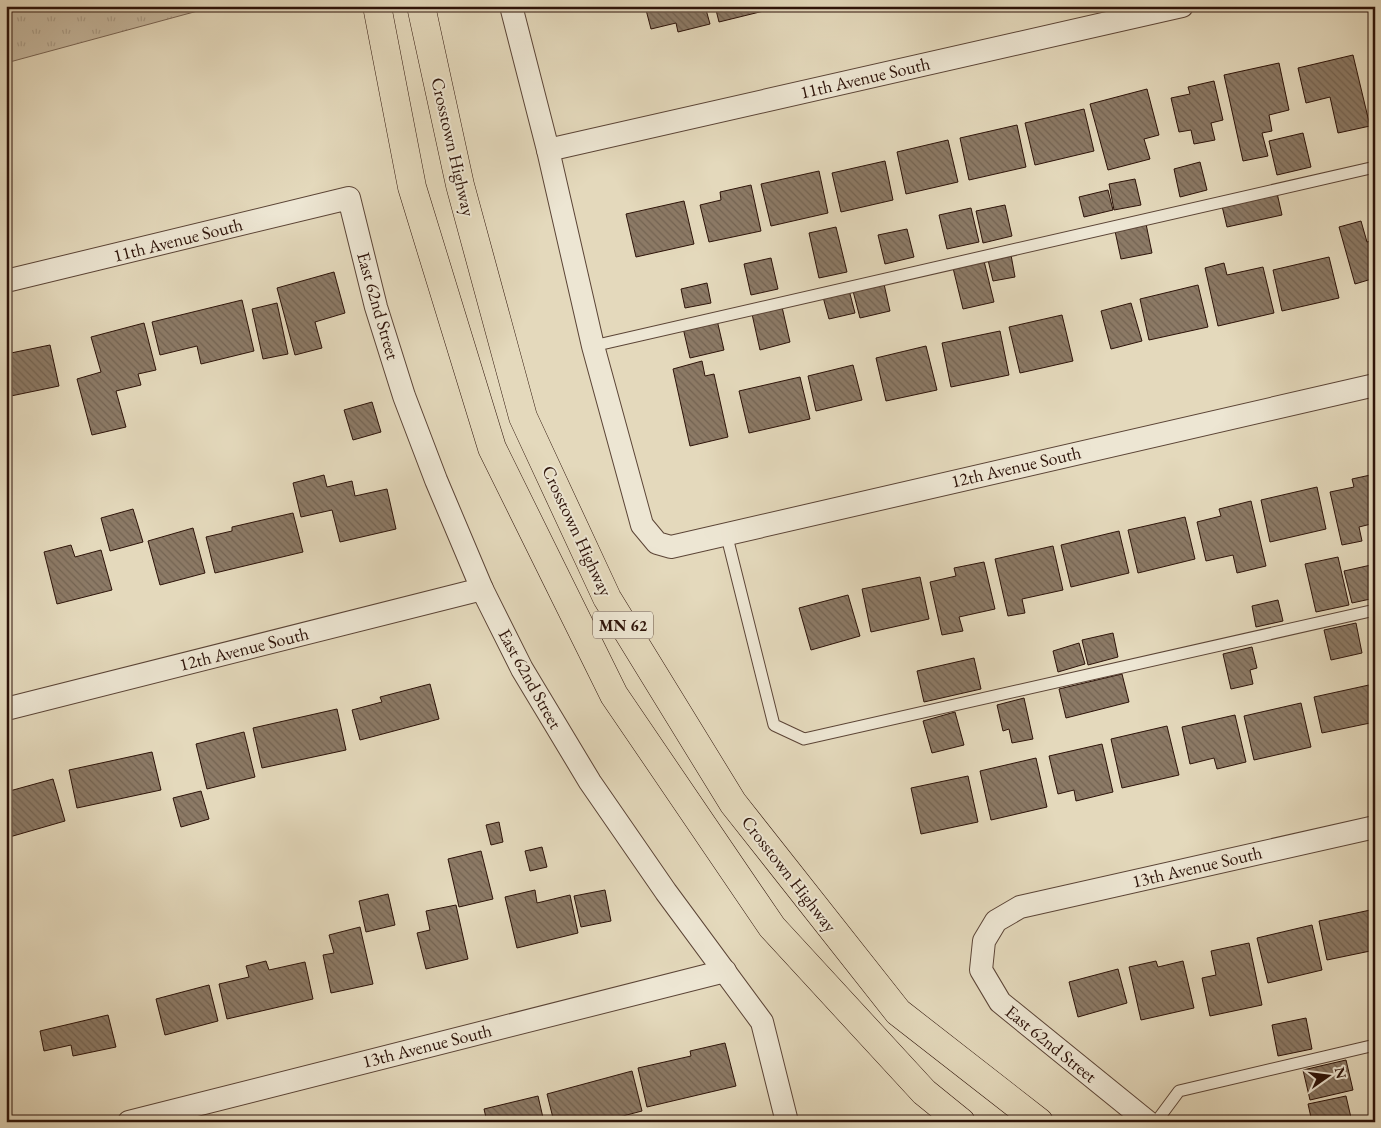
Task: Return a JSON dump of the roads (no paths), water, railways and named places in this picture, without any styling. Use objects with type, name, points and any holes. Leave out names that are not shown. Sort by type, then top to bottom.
[{"type":"highway","name":"MN 62","points":[[377,6],[412,187],[492,448],[614,695],[772,927],[924,1092],[961,1122]]},
{"type":"highway","name":"Crosstown Highway","points":[[421,6],[460,184],[523,416],[607,598],[732,803],[898,1012],[1039,1122]]},
{"type":"street","points":[[511,6],[548,150],[593,346]]},
{"type":"street","name":"11th Avenue South","points":[[548,150],[1182,6]]},
{"type":"street","name":"11th Avenue South","points":[[6,282],[349,198]]},
{"type":"street","name":"East 62nd Street","points":[[349,198],[376,307],[404,396],[436,480],[482,590],[522,670],[590,782],[666,892],[762,1022],[787,1122]]},
{"type":"street","name":"12th Avenue South","points":[[593,346],[642,525],[658,543],[671,547],[1375,385]]},
{"type":"street","name":"12th Avenue South","points":[[6,709],[482,590]]},
{"type":"street","name":"13th Avenue South","points":[[1020,907],[1375,827]]},
{"type":"street","name":"East 62nd Street","points":[[1020,907],[996,921],[984,941],[981,970],[1000,1002],[1148,1122]]},
{"type":"street","name":"13th Avenue South","points":[[129,1122],[725,971]]},
{"type":"lane","points":[[593,346],[1375,167]]},
{"type":"lane","points":[[726,533],[774,725],[804,739],[1375,610]]},
{"type":"lane","points":[[1156,1122],[1179,1091],[1375,1045]]}]
